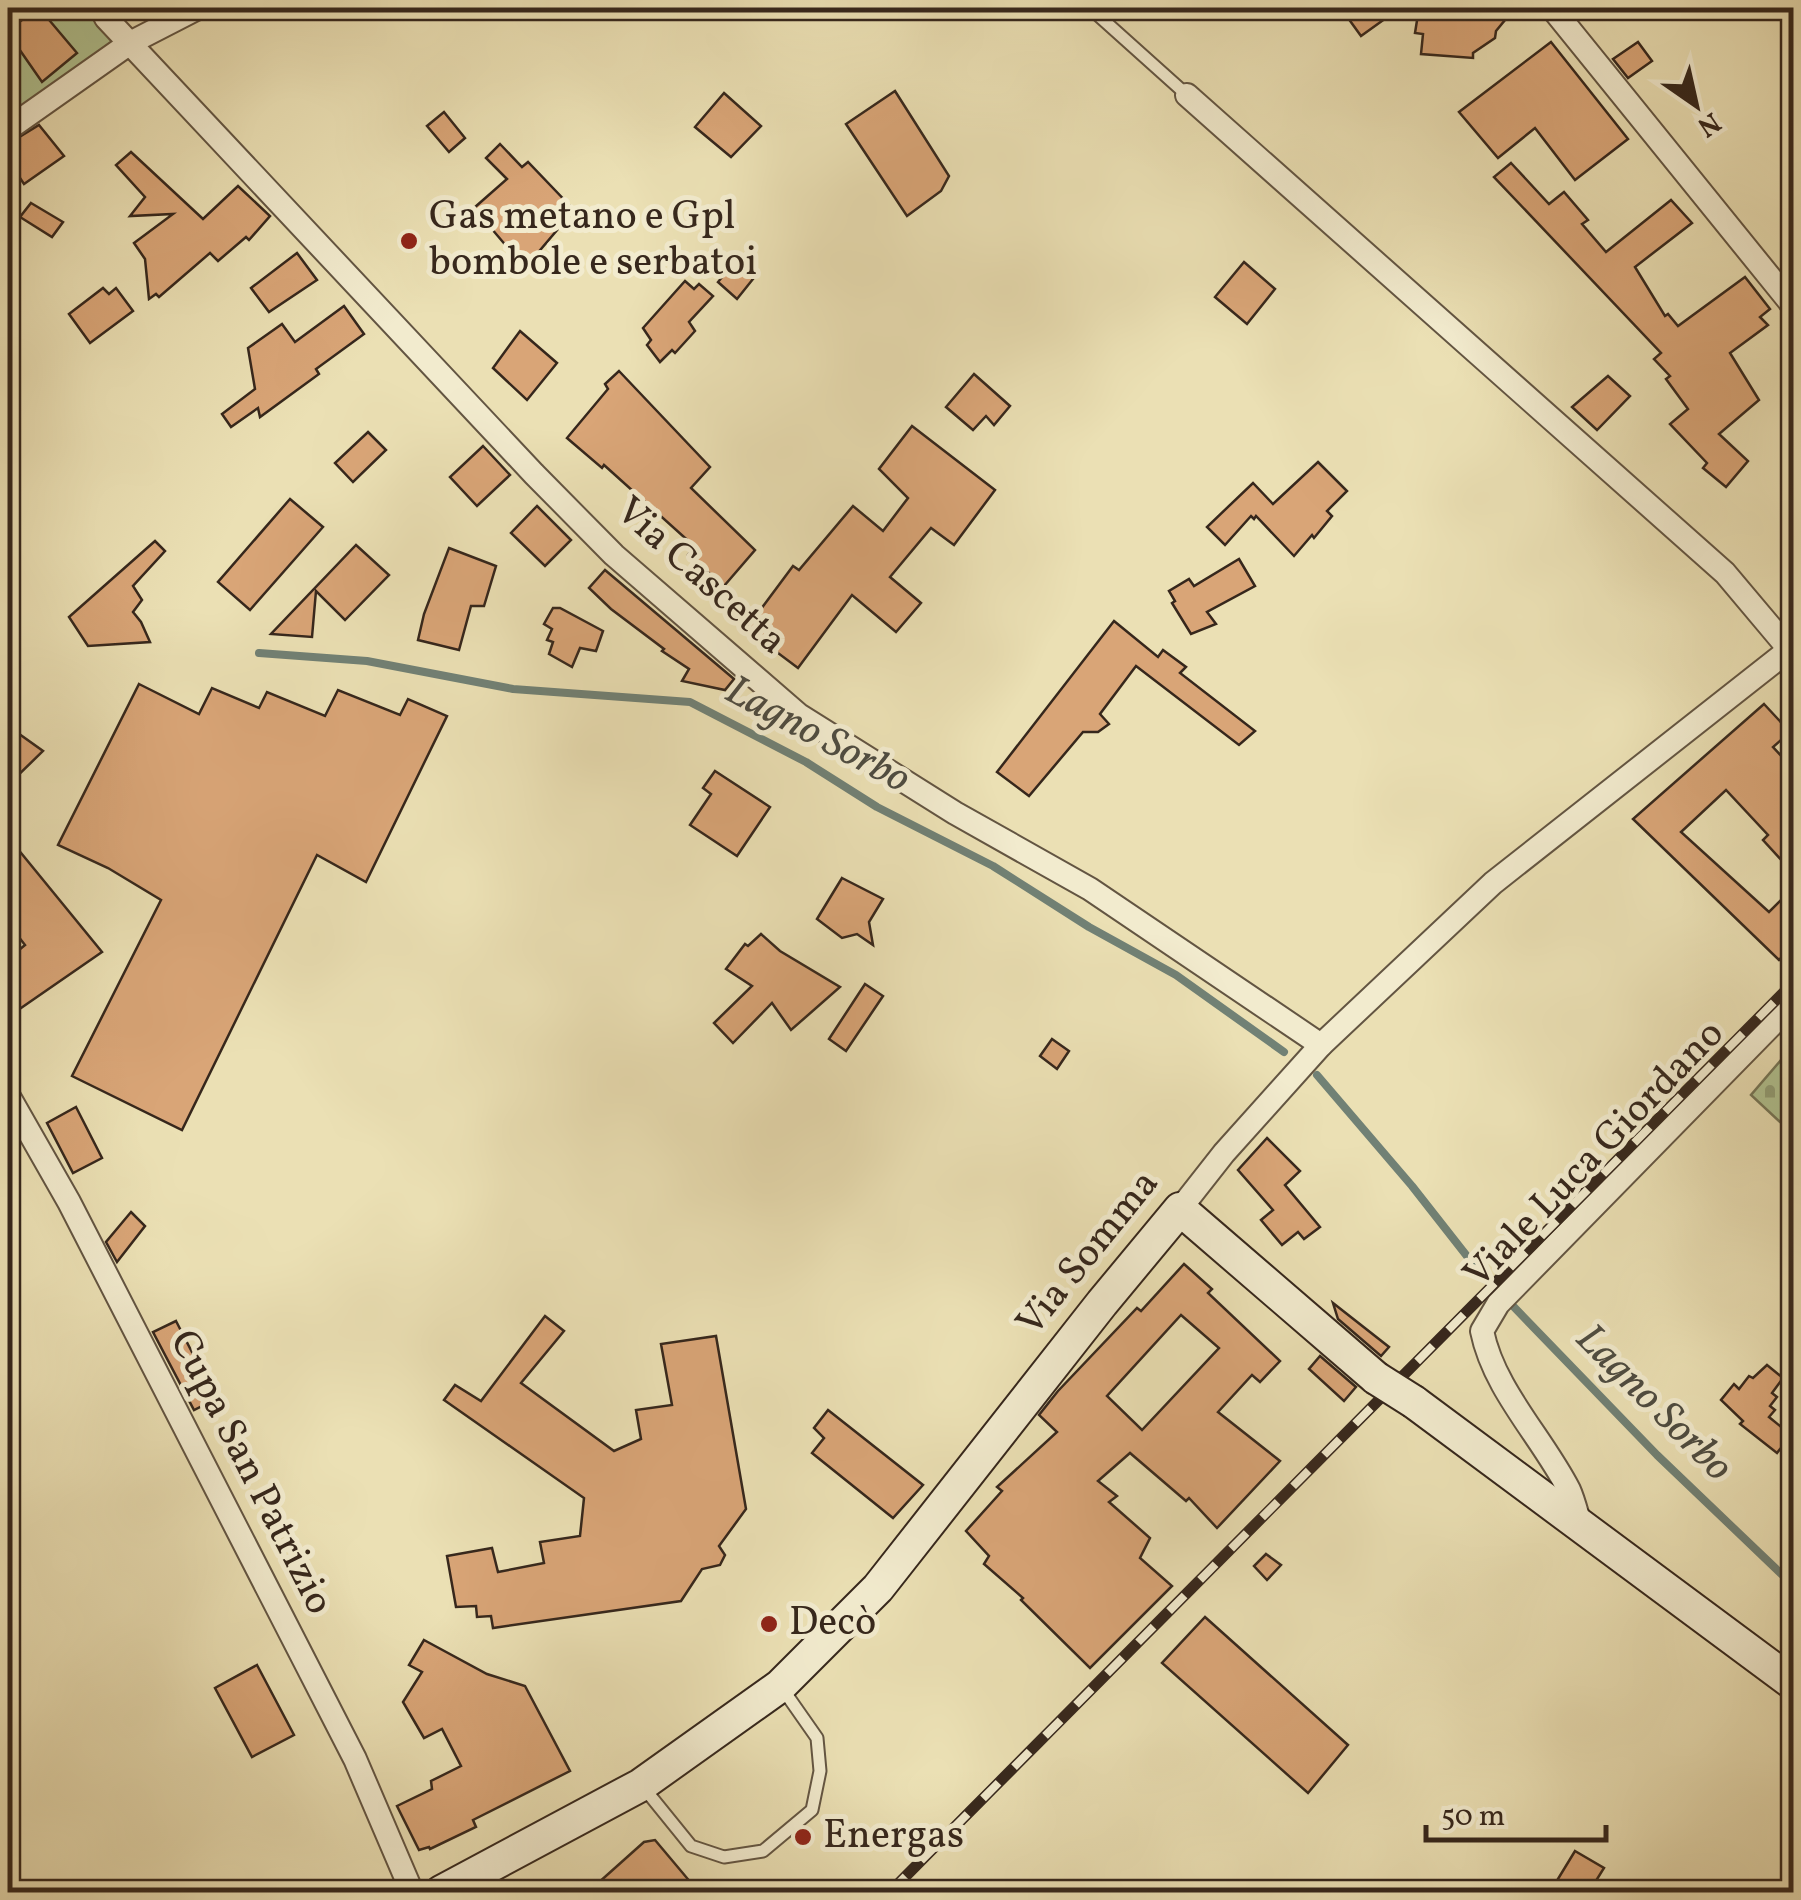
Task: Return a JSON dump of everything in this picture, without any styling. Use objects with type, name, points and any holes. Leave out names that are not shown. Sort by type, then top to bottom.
[{"type":"main road","points":[[1180,1210],[1376,1378],[1414,1402],[1794,1684]]},
{"type":"main road","name":"Via Somma","points":[[441,1892],[641,1785],[780,1686],[878,1588],[1180,1210]]},
{"type":"street","name":"Via Cascetta","points":[[101,8],[106,18],[601,542],[799,715],[955,813],[1090,889],[1320,1045]]},
{"type":"street","points":[[8,129],[130,43],[198,8]]},
{"type":"street","points":[[1552,8],[1794,307]]},
{"type":"street","points":[[1187,95],[1726,573],[1791,648]]},
{"type":"street","name":"Via Somma","points":[[1180,1210],[1224,1153],[1320,1045],[1493,883],[1791,648]]},
{"type":"street","name":"Viale Luca Giordano","points":[[1581,1527],[1569,1490],[1495,1368],[1482,1331],[1498,1304],[1794,1002]]},
{"type":"street","name":"Cupa San Patrizio","points":[[8,1095],[69,1202],[356,1760],[412,1892]]},
{"type":"lane","points":[[1090,8],[1187,95]]},
{"type":"lane","points":[[641,1785],[691,1846],[724,1857],[763,1851],[812,1810],[820,1771],[817,1738],[780,1686]]},
{"type":"green space","points":[[8,8],[107,8],[127,59],[8,139]]},
{"type":"green space","points":[[1793,1046],[1793,1134],[1751,1095]]},
{"type":"building","points":[[39,8],[77,53],[42,82],[8,33]]},
{"type":"building","points":[[1362,8],[1400,8],[1361,36],[1348,18]]},
{"type":"building","points":[[1419,8],[1499,8],[1505,20],[1495,38],[1473,53],[1473,58],[1421,54],[1423,34],[1415,33]]},
{"type":"building","points":[[1551,42],[1628,139],[1575,180],[1535,128],[1498,158],[1459,112]]},
{"type":"building","points":[[1638,42],[1652,61],[1628,78],[1613,59]]},
{"type":"building","points":[[895,91],[949,176],[941,191],[907,216],[846,124]]},
{"type":"building","points":[[724,93],[761,126],[731,157],[695,127]]},
{"type":"building","points":[[444,112],[465,138],[449,152],[427,126]]},
{"type":"building","points":[[39,125],[64,156],[24,184],[8,160],[8,144]]},
{"type":"building","points":[[500,144],[522,167],[528,162],[574,210],[525,268],[474,208],[507,179],[486,158]]},
{"type":"building","points":[[131,152],[203,219],[238,186],[270,216],[249,240],[246,237],[218,261],[210,253],[159,297],[156,294],[149,299],[145,259],[134,243],[173,214],[130,216],[145,197],[116,165]]},
{"type":"building","points":[[1511,163],[1549,204],[1564,192],[1588,220],[1582,224],[1606,252],[1671,200],[1692,223],[1635,267],[1665,316],[1668,314],[1678,326],[1745,277],[1770,309],[1760,317],[1768,325],[1730,353],[1759,400],[1719,434],[1748,461],[1726,487],[1703,468],[1707,463],[1670,424],[1688,409],[1666,379],[1670,376],[1654,359],[1661,353],[1494,177]]},
{"type":"building","points":[[31,203],[63,222],[52,237],[20,217]]},
{"type":"building","points":[[297,253],[317,280],[269,312],[251,288]]},
{"type":"building","points":[[1244,262],[1275,289],[1247,324],[1215,297]]},
{"type":"building","points":[[733,264],[753,279],[737,299],[718,282]]},
{"type":"building","points":[[685,281],[694,289],[699,284],[713,296],[689,322],[695,331],[675,353],[672,350],[660,362],[647,345],[651,340],[643,328]]},
{"type":"building","points":[[103,288],[109,294],[116,288],[133,311],[90,343],[69,314]]},
{"type":"building","points":[[344,306],[364,334],[316,369],[319,374],[260,417],[258,408],[231,427],[222,414],[255,389],[248,348],[282,324],[295,342]]},
{"type":"building","points":[[520,331],[557,363],[527,400],[493,368]]},
{"type":"building","points":[[619,371],[710,467],[691,488],[755,550],[724,586],[688,555],[694,546],[604,465],[602,468],[567,438],[608,389],[605,384]]},
{"type":"building","points":[[974,374],[1010,406],[994,425],[986,416],[973,430],[946,407]]},
{"type":"building","points":[[1608,376],[1630,396],[1597,430],[1572,407]]},
{"type":"building","points":[[912,426],[995,490],[954,545],[931,528],[890,577],[921,603],[896,632],[852,595],[798,668],[746,629],[793,566],[799,570],[853,506],[883,531],[908,498],[879,469]]},
{"type":"building","points":[[368,432],[386,450],[353,482],[335,463]]},
{"type":"building","points":[[483,446],[510,475],[477,506],[450,477]]},
{"type":"building","points":[[1318,462],[1347,491],[1327,511],[1332,516],[1294,556],[1256,516],[1251,516],[1225,545],[1207,527],[1253,483],[1273,504]]},
{"type":"building","points":[[290,499],[323,527],[250,610],[218,582]]},
{"type":"building","points":[[537,506],[571,540],[545,566],[511,533]]},
{"type":"building","points":[[155,541],[165,551],[133,586],[142,600],[133,612],[150,642],[88,646],[69,617]]},
{"type":"building","points":[[356,545],[389,575],[345,620],[316,591],[312,637],[271,634]]},
{"type":"building","points":[[449,548],[496,566],[484,606],[471,606],[459,650],[418,640]]},
{"type":"building","points":[[1239,559],[1255,586],[1207,612],[1216,624],[1191,634],[1169,591],[1189,579],[1194,586]]},
{"type":"building","points":[[605,570],[734,679],[725,690],[682,681],[689,669],[662,651],[589,588]]},
{"type":"building","points":[[553,608],[603,631],[596,651],[580,648],[572,667],[549,654],[553,642],[547,640],[552,629],[544,624]]},
{"type":"building","points":[[1114,621],[1158,657],[1163,650],[1186,667],[1180,673],[1255,731],[1239,745],[1136,666],[1100,714],[1109,724],[1098,732],[1083,732],[1029,796],[997,772]]},
{"type":"building","points":[[139,684],[199,714],[212,688],[259,708],[267,692],[325,716],[338,690],[400,715],[408,699],[447,716],[366,882],[317,855],[182,1130],[72,1076],[161,900],[108,868],[58,845]]},
{"type":"building","points":[[1764,704],[1790,732],[1773,747],[1794,770],[1794,874],[1763,840],[1768,835],[1726,790],[1681,832],[1769,912],[1794,887],[1794,945],[1779,960],[1633,819]]},
{"type":"building","points":[[8,726],[43,751],[8,785]]},
{"type":"building","points":[[715,771],[770,807],[737,856],[690,825],[711,794],[703,788]]},
{"type":"building","points":[[8,837],[102,952],[8,1017],[8,959],[25,945],[8,923]]},
{"type":"building","points":[[842,878],[883,899],[869,922],[873,945],[857,934],[842,938],[817,919]]},
{"type":"building","points":[[761,934],[780,951],[840,987],[791,1030],[772,1003],[733,1043],[714,1023],[752,986],[726,969],[745,944],[748,946]]},
{"type":"building","points":[[865,984],[883,996],[846,1051],[829,1039]]},
{"type":"building","points":[[1052,1039],[1069,1051],[1057,1069],[1040,1056]]},
{"type":"building","points":[[76,1107],[102,1158],[73,1173],[47,1123]]},
{"type":"building","points":[[1267,1138],[1300,1171],[1285,1185],[1320,1227],[1304,1239],[1298,1232],[1282,1245],[1261,1220],[1273,1210],[1238,1170]]},
{"type":"building","points":[[131,1212],[145,1226],[117,1262],[106,1242]]},
{"type":"building","points":[[1184,1264],[1212,1289],[1208,1293],[1280,1361],[1260,1382],[1252,1375],[1218,1412],[1280,1461],[1217,1528],[1189,1498],[1186,1501],[1130,1453],[1098,1481],[1117,1496],[1109,1502],[1150,1538],[1140,1558],[1172,1586],[1090,1668],[1023,1598],[984,1564],[989,1556],[966,1531],[1002,1491],[997,1487],[1057,1432],[1039,1415],[1058,1391],[1137,1308],[1141,1311]],"holes":[[[1181,1315],[1219,1348],[1142,1430],[1107,1396]]]},
{"type":"building","points":[[1333,1303],[1389,1347],[1381,1356],[1338,1319]]},
{"type":"building","points":[[545,1316],[564,1331],[521,1383],[614,1451],[641,1439],[636,1410],[672,1405],[661,1344],[716,1336],[746,1509],[719,1546],[725,1555],[720,1565],[702,1569],[681,1601],[493,1628],[491,1616],[477,1617],[476,1606],[456,1607],[447,1556],[492,1548],[498,1572],[544,1563],[540,1542],[580,1536],[584,1498],[444,1400],[455,1385],[481,1401]]},
{"type":"building","points":[[176,1321],[216,1399],[194,1410],[153,1332]]},
{"type":"building","points":[[1320,1356],[1356,1387],[1344,1401],[1309,1369]]},
{"type":"building","points":[[1767,1365],[1783,1378],[1772,1393],[1777,1397],[1770,1406],[1775,1410],[1769,1417],[1791,1435],[1777,1453],[1740,1424],[1743,1421],[1721,1400],[1734,1384],[1739,1389],[1749,1376],[1753,1378]]},
{"type":"building","points":[[828,1410],[923,1485],[893,1518],[812,1453],[824,1438],[814,1428]]},
{"type":"building","points":[[1266,1554],[1281,1565],[1267,1580],[1254,1566]]},
{"type":"building","points":[[1205,1617],[1348,1745],[1308,1793],[1162,1663]]},
{"type":"building","points":[[424,1640],[487,1674],[525,1686],[570,1771],[473,1820],[476,1827],[430,1849],[419,1850],[397,1806],[432,1789],[431,1781],[461,1766],[442,1729],[424,1738],[403,1702],[422,1672],[409,1665]]},
{"type":"building","points":[[257,1665],[294,1735],[252,1757],[215,1688]]},
{"type":"building","points":[[655,1840],[692,1884],[683,1892],[588,1892],[644,1842]]},
{"type":"building","points":[[1575,1851],[1604,1868],[1589,1892],[1550,1892]]},
{"type":"waterway","name":"Lagno Sorbo","points":[[259,653],[367,661],[513,689],[690,702],[806,762],[877,807],[993,866],[1089,927],[1176,975],[1284,1052]]},
{"type":"waterway","name":"Lagno Sorbo","points":[[1317,1075],[1481,1274]]},
{"type":"waterway","name":"Lagno Sorbo","points":[[1513,1306],[1657,1455],[1794,1586]]},
{"type":"railway","points":[[890,1892],[1794,982]]},
{"type":"place","name":"Gas metano e Gpl bombole e serbatoi","points":[[409,241]]},
{"type":"place","name":"Decò","points":[[769,1624]]},
{"type":"place","name":"Energas","points":[[803,1837]]}]
